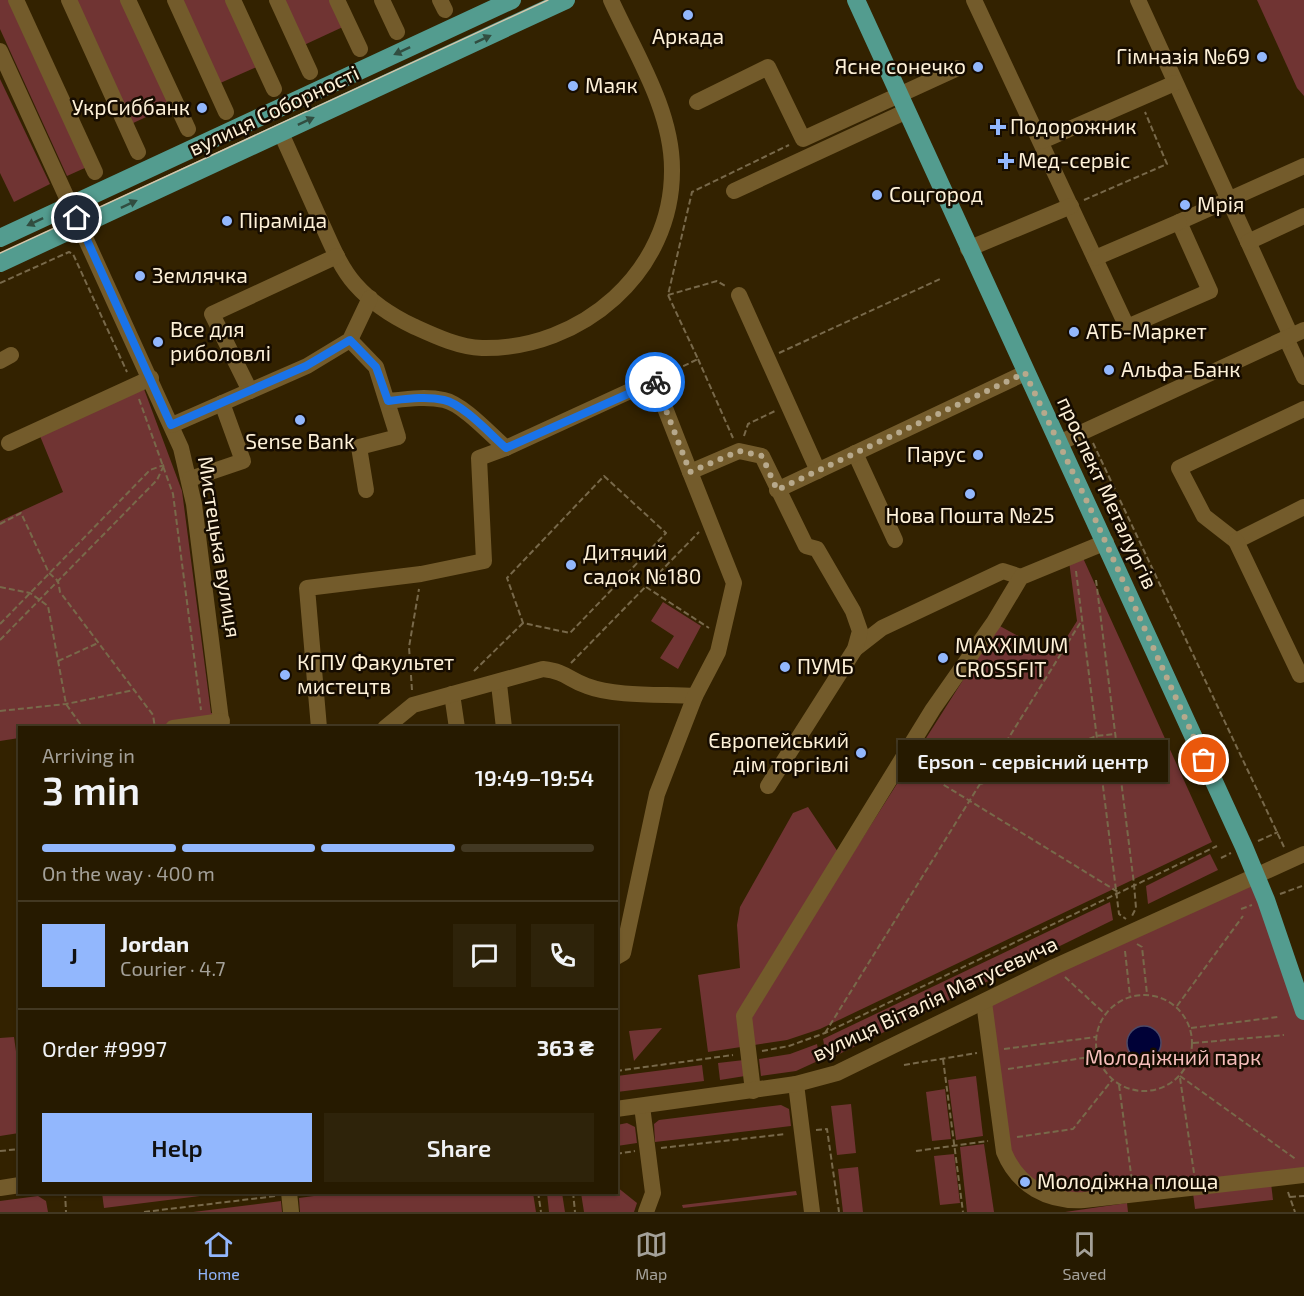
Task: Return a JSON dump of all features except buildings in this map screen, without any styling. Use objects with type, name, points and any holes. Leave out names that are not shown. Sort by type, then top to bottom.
[{"type":"main road","name":"вулиця Соборності","points":[[0,238],[512,0]]},
{"type":"main road","name":"вулиця Соборності","points":[[0,263],[567,0]]},
{"type":"main road","name":"проспект Металургів","points":[[856,0],[1025,373],[1106,542],[1256,875],[1304,1011]]},
{"type":"street","points":[[16,0],[95,172]]},
{"type":"street","points":[[69,0],[138,152]]},
{"type":"street","points":[[128,0],[188,129]]},
{"type":"street","points":[[175,0],[226,111]]},
{"type":"street","points":[[233,0],[274,89]]},
{"type":"street","points":[[277,0],[310,72]]},
{"type":"street","points":[[337,0],[360,49]]},
{"type":"street","points":[[382,0],[397,32]]},
{"type":"street","points":[[281,133],[337,256],[354,283],[396,318],[431,335],[462,345],[501,347],[530,343],[571,329],[593,316],[628,285],[643,265],[666,215],[672,170],[665,121],[611,0]]},
{"type":"street","points":[[974,0],[1042,141],[1127,327],[1210,291],[1179,222]]},
{"type":"street","points":[[1138,0],[1228,200],[1294,335],[1304,376]]},
{"type":"street","name":"Мистецька вулиця","points":[[0,51],[151,378],[190,479],[222,724]]},
{"type":"street","points":[[698,102],[768,67],[803,139],[958,68]]},
{"type":"street","points":[[1042,141],[1174,83]]},
{"type":"street","points":[[734,191],[907,111]]},
{"type":"street","points":[[1095,258],[1304,166]]},
{"type":"street","points":[[968,249],[1071,206]]},
{"type":"street","points":[[1248,242],[1304,216]]},
{"type":"street","points":[[250,391],[212,314],[337,256]]},
{"type":"street","points":[[739,295],[818,471]]},
{"type":"street","points":[[171,425],[306,366],[350,340],[370,298]]},
{"type":"street","points":[[1059,443],[1294,335]]},
{"type":"street","points":[[350,340],[376,367],[398,437],[359,447],[366,490]]},
{"type":"street","points":[[777,490],[1025,373]]},
{"type":"street","points":[[9,443],[151,378]]},
{"type":"street","points":[[319,726],[306,588],[422,574],[484,561],[479,458],[506,448],[654,380],[734,583],[718,652],[695,696],[657,794],[623,953],[618,956]]},
{"type":"street","points":[[388,401],[407,398],[446,400],[471,417],[506,448]]},
{"type":"street","points":[[190,479],[243,461],[222,403]]},
{"type":"street","points":[[1300,675],[1236,541],[1204,516],[1179,468],[1304,409]]},
{"type":"street","points":[[690,472],[739,451],[762,456],[806,546],[817,549],[853,611],[860,631],[855,649],[768,786]]},
{"type":"street","points":[[855,453],[895,540]]},
{"type":"street","points":[[1236,541],[1304,507]]},
{"type":"street","points":[[753,1090],[744,1016],[901,759],[1021,578],[1106,542]]},
{"type":"street","points":[[855,649],[882,628],[1003,571],[1021,578]]},
{"type":"street","points":[[387,726],[413,705],[499,684],[543,669],[562,672],[587,686],[613,691],[695,696]]},
{"type":"street","points":[[499,684],[504,726]]},
{"type":"street","points":[[452,694],[457,726]]},
{"type":"street","points":[[185,726],[202,723],[222,724]]},
{"type":"street","name":"вулиця Віталія Матусевича","points":[[618,1109],[796,1084],[837,1073],[1054,968],[1131,937],[1256,875],[1304,854]]},
{"type":"street","points":[[984,1002],[1002,1139],[1014,1172],[1045,1196],[1071,1201],[1134,1196],[1304,1175]]},
{"type":"street","points":[[796,1084],[812,1212]]},
{"type":"street","points":[[642,1106],[652,1193],[646,1212]]},
{"type":"street","points":[[0,1188],[18,1185]]},
{"type":"street","points":[[289,1194],[291,1212]]},
{"type":"path","points":[[1071,206],[1167,164],[1139,99]]},
{"type":"path","points":[[739,451],[668,296],[692,192],[803,139]]},
{"type":"path","points":[[0,283],[69,252],[73,254],[133,385],[173,494],[202,723]]},
{"type":"path","points":[[767,358],[940,279]]},
{"type":"path","points":[[668,296],[717,281],[739,295]]},
{"type":"path","points":[[654,380],[698,359]]},
{"type":"path","points":[[739,451],[748,424],[788,405]]},
{"type":"path","points":[[1087,429],[1284,847]]},
{"type":"path","points":[[0,624],[150,470],[164,465]]},
{"type":"path","points":[[0,640],[157,480],[164,465]]},
{"type":"path","points":[[604,476],[666,533],[570,633],[523,622],[507,578],[604,476]]},
{"type":"path","points":[[0,524],[21,513],[50,573],[58,581],[60,592],[153,715],[155,726]]},
{"type":"path","points":[[562,672],[710,522]]},
{"type":"path","points":[[1074,555],[1119,914],[1129,921],[1136,908],[1134,884],[1096,580]]},
{"type":"path","points":[[413,705],[409,647],[422,574]]},
{"type":"path","points":[[0,587],[30,593],[48,606],[66,704],[82,726]]},
{"type":"path","points":[[646,587],[722,636]]},
{"type":"path","points":[[825,1033],[1082,620]]},
{"type":"path","points":[[473,672],[523,622]]},
{"type":"path","points":[[58,661],[98,643]]},
{"type":"path","points":[[0,711],[66,704],[134,690]]},
{"type":"path","points":[[979,785],[1096,736],[1115,734]]},
{"type":"path","points":[[901,759],[1118,892]]},
{"type":"path","points":[[618,1071],[789,1046],[825,1033],[1217,846]]},
{"type":"path","points":[[1286,892],[1302,885]]},
{"type":"path","points":[[1177,1006],[1243,916]]},
{"type":"path","points":[[1130,996],[1124,953],[1131,937],[1142,947],[1147,994]]},
{"type":"path","points":[[1054,968],[1105,1014]]},
{"type":"path","points":[[1180,1076],[1162,1088],[1140,1091],[1119,1084],[1097,1056],[1096,1037],[1105,1014],[1130,996],[1147,994],[1177,1006],[1191,1028],[1193,1043],[1180,1076],[1196,1188]]},
{"type":"path","points":[[1191,1028],[1278,1017]]},
{"type":"path","points":[[1193,1043],[1284,1035]]},
{"type":"path","points":[[992,1071],[1097,1056]]},
{"type":"path","points":[[943,1059],[963,1212]]},
{"type":"path","points":[[1180,1076],[1304,1165]]},
{"type":"path","points":[[916,1151],[1073,1129],[1113,1079]]},
{"type":"path","points":[[1119,1084],[1134,1196]]},
{"type":"path","points":[[618,1154],[827,1129],[838,1212]]},
{"type":"path","points":[[0,1151],[18,1149]]},
{"type":"path","points":[[1283,1178],[1295,1212]]},
{"type":"path","points":[[65,1194],[66,1212]]},
{"type":"path","points":[[144,1212],[289,1194]]},
{"type":"path","points":[[538,1194],[541,1212]]},
{"type":"path","points":[[573,1194],[575,1212]]},
{"type":"path","points":[[1290,1197],[1304,1196]]},
{"type":"green space","points":[[0,0],[10,0],[87,167],[67,176],[0,29]]},
{"type":"green space","points":[[74,0],[123,0],[172,105],[131,124]]},
{"type":"green space","points":[[179,0],[229,0],[259,66],[218,84]]},
{"type":"green space","points":[[283,0],[333,0],[345,26],[304,45]]},
{"type":"green space","points":[[1257,0],[1304,0],[1304,96],[1297,88]]},
{"type":"green space","points":[[0,79],[50,184],[14,202],[0,173]]},
{"type":"green space","points":[[144,389],[182,491],[211,713],[220,712],[222,726],[18,726],[18,738],[0,741],[0,521],[63,492],[40,436]]},
{"type":"green space","points":[[1083,558],[1212,842],[820,1029],[787,1040],[708,1052],[698,975],[740,968],[737,925],[740,907],[793,813],[808,807],[846,864],[998,625],[1055,656],[1077,621],[1069,561]]},
{"type":"green space","points":[[663,602],[701,626],[678,669],[660,658],[674,636],[651,621]]},
{"type":"green space","points":[[1210,854],[1218,870],[1148,904],[1146,886]]},
{"type":"green space","name":"Молодіжний парк","points":[[1256,875],[1304,1011],[1304,1175],[1071,1201],[1014,1172],[984,1002]]},
{"type":"green space","points":[[1110,902],[1113,920],[827,1060],[823,1039]]},
{"type":"green space","points":[[662,1028],[634,1061],[629,1031]]},
{"type":"green space","points":[[14,1037],[18,1066],[18,1133],[0,1136],[0,1038]]},
{"type":"green space","points":[[817,1044],[820,1060],[796,1071],[761,1076],[759,1059],[790,1054]]},
{"type":"green space","points":[[744,1060],[745,1076],[720,1080],[718,1063]]},
{"type":"green space","points":[[702,1065],[704,1081],[618,1092],[618,1076]]},
{"type":"green space","points":[[976,1076],[983,1136],[956,1140],[948,1080]]},
{"type":"green space","points":[[945,1089],[951,1139],[932,1141],[926,1092]]},
{"type":"green space","points":[[851,1104],[856,1153],[837,1155],[831,1106]]},
{"type":"green space","points":[[781,1105],[789,1109],[791,1126],[655,1142],[654,1124],[659,1120]]},
{"type":"green space","points":[[627,1123],[635,1127],[637,1143],[618,1146],[618,1125]]},
{"type":"green space","points":[[984,1144],[994,1212],[967,1212],[960,1147]]},
{"type":"green space","points":[[954,1154],[960,1203],[940,1205],[934,1156]]},
{"type":"green space","points":[[858,1167],[863,1212],[843,1212],[838,1169]]},
{"type":"green space","points":[[1271,1183],[1273,1200],[1195,1209],[1193,1193]]},
{"type":"green space","points":[[618,1188],[637,1203],[634,1212],[584,1212],[581,1194],[618,1194]]},
{"type":"green space","points":[[796,1191],[797,1195],[683,1208],[682,1205]]},
{"type":"green space","points":[[102,1194],[216,1194],[104,1208]]},
{"type":"green space","points":[[328,1194],[533,1194],[536,1212],[300,1212],[299,1198]]},
{"type":"green space","points":[[547,1194],[562,1194],[565,1212],[549,1212]]},
{"type":"green space","points":[[38,1196],[46,1201],[48,1212],[0,1212],[0,1201]]},
{"type":"green space","points":[[281,1201],[282,1212],[193,1212]]},
{"type":"green space","points":[[1127,1203],[1128,1212],[1065,1212]]},
{"type":"shaded area","points":[[1144,1026],[1156,1031],[1161,1043],[1156,1055],[1144,1060],[1132,1055],[1127,1043],[1132,1031]]},
{"type":"tram line","points":[[0,253],[548,0]]},
{"type":"way so far","points":[[655,382],[690,472],[739,451],[762,456],[777,490],[1025,373],[1091,510],[1204,760]]},
{"type":"place","name":"Аркада","points":[[688,15]]},
{"type":"place","name":"Гімназія №69","points":[[1262,57]]},
{"type":"place","name":"Ясне сонечко","points":[[978,67]]},
{"type":"place","name":"Маяк","points":[[573,86]]},
{"type":"place","name":"УкрСиббанк","points":[[202,108]]},
{"type":"place","name":"Подорожник","points":[[998,127]]},
{"type":"place","name":"Мед-сервіс","points":[[1006,161]]},
{"type":"place","name":"Соцгород","points":[[877,195]]},
{"type":"place","name":"Мрія","points":[[1185,205]]},
{"type":"place","name":"Піраміда","points":[[227,221]]},
{"type":"place","name":"Землячка","points":[[140,276]]},
{"type":"place","name":"АТБ-Маркет","points":[[1074,332]]},
{"type":"place","name":"Все для риболовлі","points":[[158,342]]},
{"type":"place","name":"Альфа-Банк","points":[[1109,370]]},
{"type":"place","name":"Sense Bank","points":[[300,420]]},
{"type":"place","name":"Парус","points":[[978,455]]},
{"type":"place","name":"Нова Пошта №25","points":[[970,494]]},
{"type":"place","name":"Дитячий садок №180","points":[[571,565]]},
{"type":"place","name":"MAXXIMUM CROSSFIT","points":[[943,658]]},
{"type":"place","name":"ПУМБ","points":[[785,667]]},
{"type":"place","name":"КГПУ Факультет мистецтв","points":[[285,675]]},
{"type":"place","name":"Європейський дім торгівлі","points":[[861,753]]},
{"type":"place","name":"Epson - сервісний центр","points":[[1204,760]]},
{"type":"place","name":"Молодіжна площа","points":[[1025,1182]]},
{"type":"route","points":[[77,218],[171,425],[306,366],[350,340],[376,367],[388,401],[407,398],[446,400],[471,417],[506,448],[654,380],[655,382]]}]
